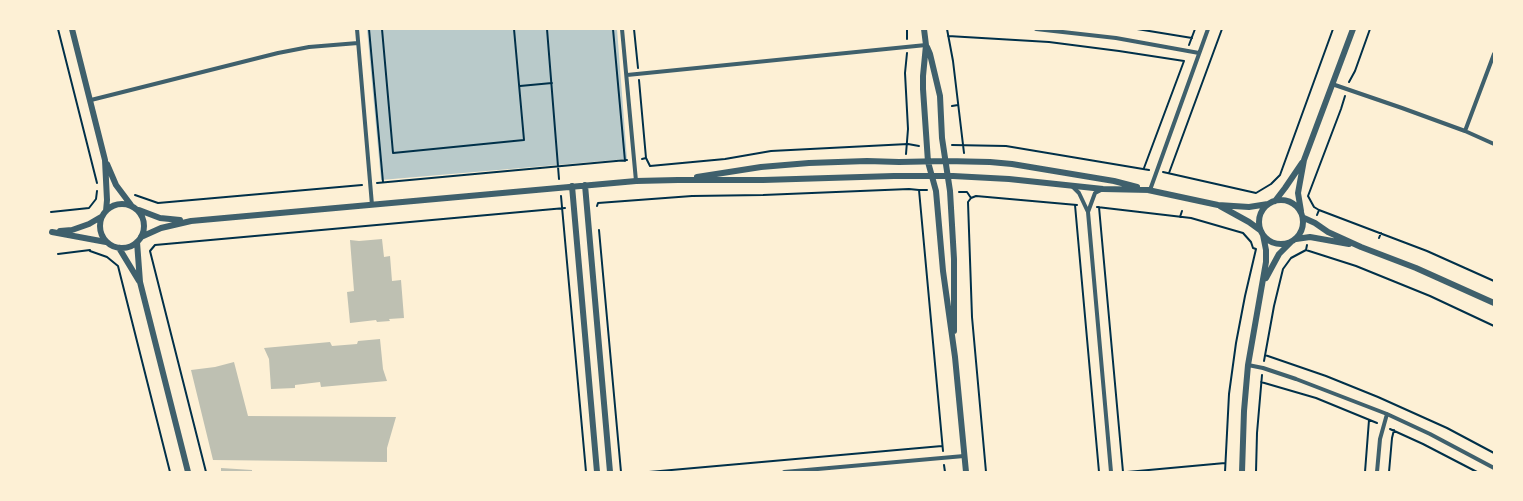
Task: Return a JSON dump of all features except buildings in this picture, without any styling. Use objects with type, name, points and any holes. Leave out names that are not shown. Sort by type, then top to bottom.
[{"type":"street","points":[[72,29],[105,160],[116,185],[131,205],[138,210],[160,218],[192,220],[636,181],[948,176],[980,177],[1103,189],[1150,190]]},
{"type":"street","points":[[357,29],[372,205]]},
{"type":"street","points":[[622,29],[636,181]]},
{"type":"street","points":[[924,29],[926,45],[923,76],[928,162],[936,191],[943,271],[955,358],[966,472]]},
{"type":"street","points":[[1036,29],[1116,38],[1200,53]]},
{"type":"street","points":[[1150,190],[1208,29]]},
{"type":"street","points":[[1263,283],[1279,254],[1296,239],[1304,226],[1304,218],[1301,211],[1298,192],[1304,160],[1353,29]]},
{"type":"street","points":[[90,100],[278,53],[309,47],[358,42]]},
{"type":"street","points":[[627,75],[926,45]]},
{"type":"street","points":[[926,45],[930,54],[940,96],[942,138],[950,191],[954,259],[955,358]]},
{"type":"street","points":[[1465,131],[1494,54]]},
{"type":"street","points":[[1332,84],[1465,131],[1494,144]]},
{"type":"street","points":[[105,160],[107,193],[106,210]]},
{"type":"street","points":[[1275,201],[1304,160]]},
{"type":"street","points":[[678,180],[761,167],[801,164],[867,161],[990,162],[1114,181],[1218,206],[1249,207],[1268,204],[1275,201],[1290,201],[1301,211]]},
{"type":"street","points":[[585,185],[610,472]]},
{"type":"street","points":[[572,186],[597,472]]},
{"type":"street","points":[[1072,186],[1079,193],[1087,206],[1088,212],[1111,472]]},
{"type":"street","points":[[1087,206],[1095,193],[1103,189]]},
{"type":"street","points":[[131,205],[117,204],[106,210],[101,217],[89,224],[72,230],[52,232],[106,242],[119,248],[132,246],[139,240],[161,228],[192,220]]},
{"type":"street","points":[[1242,472],[1244,411],[1248,366],[1263,283],[1266,256],[1260,216],[1263,209],[1268,204]]},
{"type":"street","points":[[1218,206],[1249,222],[1268,240],[1275,244],[1282,245],[1290,243]]},
{"type":"street","points":[[138,210],[144,225],[139,240],[140,282],[188,472]]},
{"type":"street","points":[[101,217],[100,230],[106,242]]},
{"type":"street","points":[[1304,218],[1315,223],[1328,232],[1361,247],[1416,268],[1494,304]]},
{"type":"street","points":[[1296,239],[1310,237],[1361,247]]},
{"type":"street","points":[[119,248],[140,282]]},
{"type":"street","points":[[1248,366],[1263,368],[1296,379],[1387,414],[1430,434],[1494,468]]},
{"type":"street","points":[[1377,472],[1380,439],[1387,414]]},
{"type":"street","points":[[784,472],[964,456]]},
{"type":"path","points":[[58,29],[97,184]]},
{"type":"path","points":[[134,195],[158,203],[383,182],[369,29]]},
{"type":"path","points":[[382,29],[393,153],[524,140],[514,29]]},
{"type":"path","points":[[547,29],[586,472]]},
{"type":"path","points":[[613,29],[625,161]]},
{"type":"path","points":[[634,29],[646,158]]},
{"type":"path","points":[[907,29],[908,47],[905,73],[908,129],[908,144],[906,150],[907,162]]},
{"type":"path","points":[[947,29],[953,61],[965,162]]},
{"type":"path","points":[[1137,29],[1192,38]]},
{"type":"path","points":[[1169,173],[1222,29]]},
{"type":"path","points":[[1370,29],[1355,71],[1346,89],[1341,109],[1308,196],[1314,207],[1327,214],[1427,251],[1494,281]]},
{"type":"path","points":[[948,36],[1049,42],[1184,61],[1144,168]]},
{"type":"path","points":[[520,86],[552,83]]},
{"type":"path","points":[[952,106],[958,105]]},
{"type":"path","points":[[908,176],[909,189]]},
{"type":"path","points":[[586,206],[596,205],[598,203],[692,196],[763,195],[909,189],[936,191]]},
{"type":"path","points":[[51,212],[89,208],[93,204],[97,195],[97,190]]},
{"type":"path","points":[[919,190],[945,472]]},
{"type":"path","points":[[950,191],[967,192],[971,198]]},
{"type":"path","points":[[97,195],[107,193]]},
{"type":"path","points":[[986,472],[972,317],[968,202],[971,198],[976,196],[1099,207],[1191,218],[1243,233],[1251,242],[1253,248],[1256,249],[1244,296],[1236,343],[1229,394],[1225,472]]},
{"type":"path","points":[[596,205],[597,212]]},
{"type":"path","points":[[1075,205],[1098,472]]},
{"type":"path","points":[[206,472],[150,251],[155,245],[574,207]]},
{"type":"path","points":[[1099,207],[1123,472]]},
{"type":"path","points":[[1315,223],[1319,210]]},
{"type":"path","points":[[1180,217],[1182,211]]},
{"type":"path","points":[[598,226],[621,472]]},
{"type":"path","points":[[1379,238],[1381,233]]},
{"type":"path","points":[[1291,258],[1306,250],[1310,237]]},
{"type":"path","points":[[1306,250],[1364,269],[1430,296],[1494,326]]},
{"type":"path","points":[[90,251],[107,257],[118,266],[170,472]]},
{"type":"path","points":[[1265,355],[1326,376],[1378,397],[1440,425],[1494,453]]},
{"type":"path","points":[[1261,382],[1316,398],[1394,430],[1477,472]]},
{"type":"path","points":[[1365,472],[1369,420]]},
{"type":"path","points":[[1388,472],[1394,430]]},
{"type":"path","points":[[649,472],[942,446]]},
{"type":"path","points":[[1127,472],[1226,463]]},
{"type":"shaded area","points":[[367,29],[617,29],[627,159],[381,180]]}]
